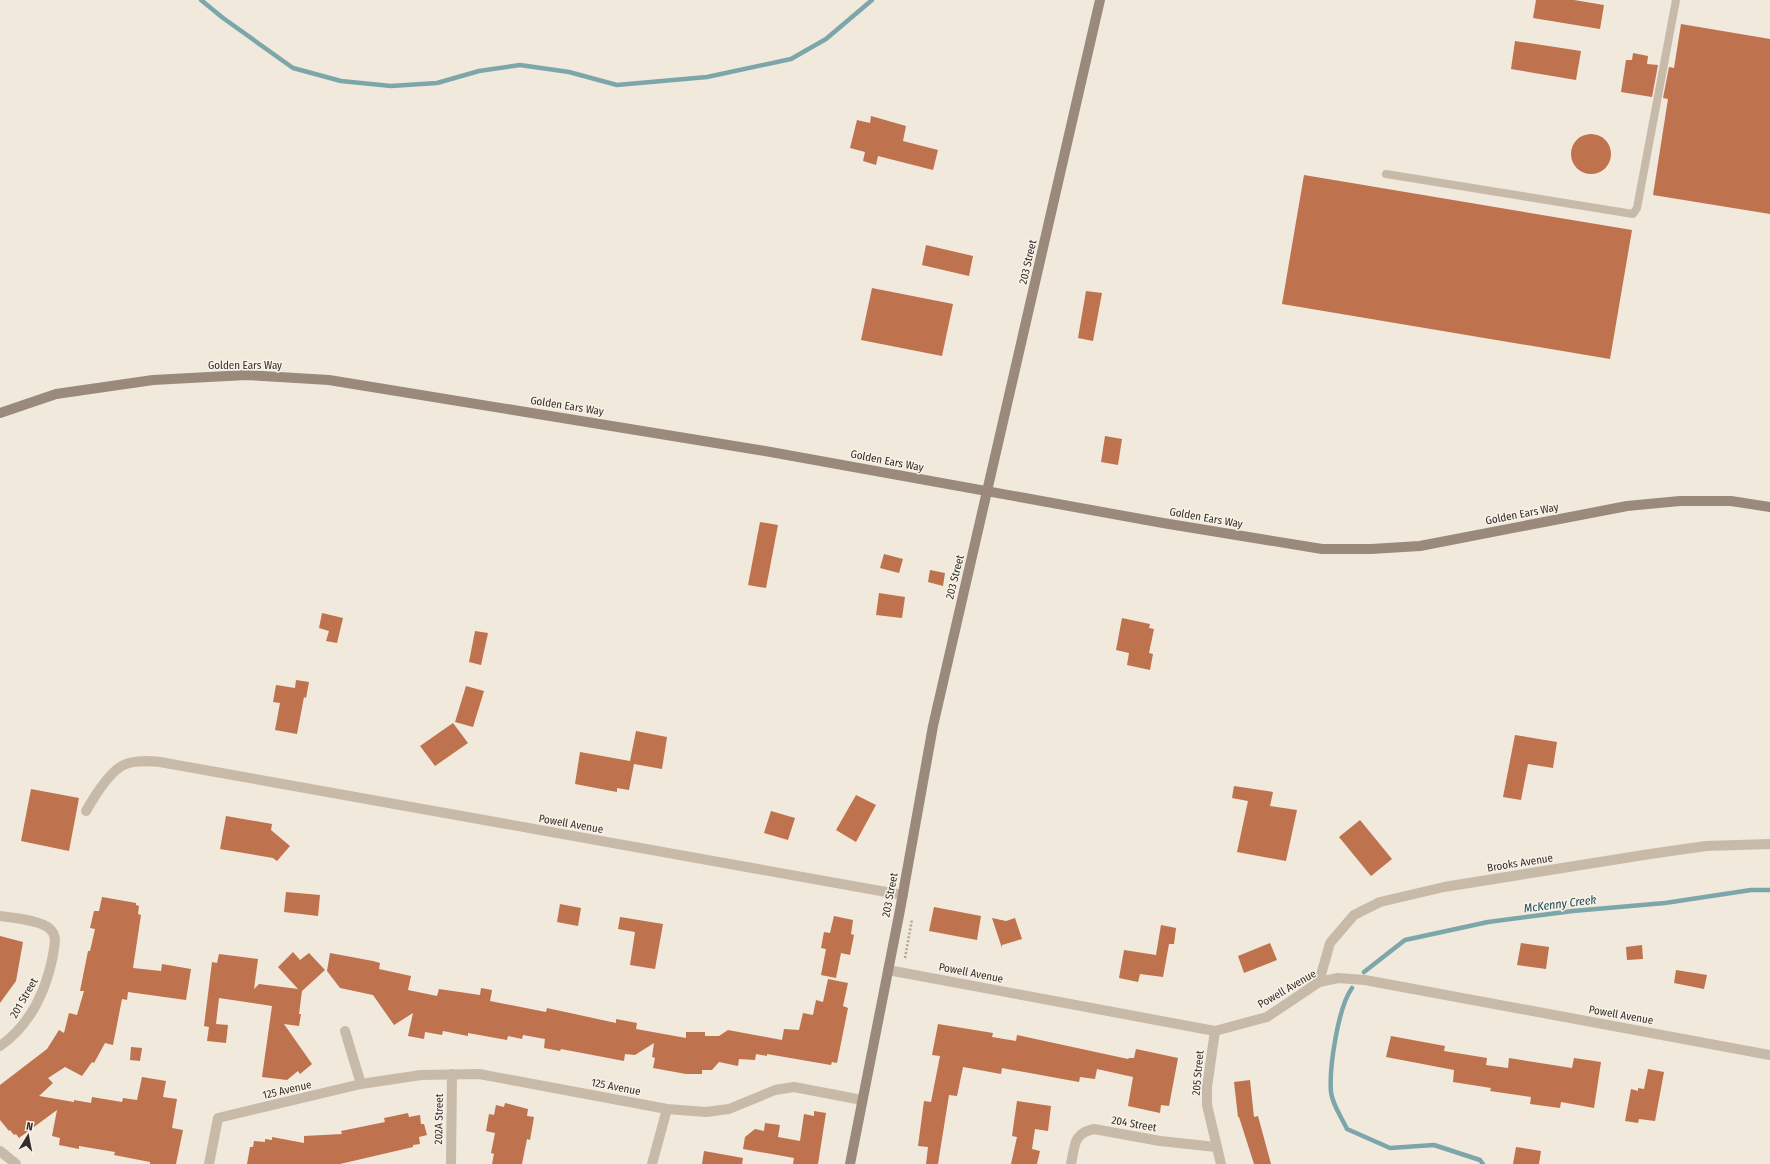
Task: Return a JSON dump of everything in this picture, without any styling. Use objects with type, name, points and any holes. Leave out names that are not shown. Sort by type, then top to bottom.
[{"type":"main road","name":"203 Street","points":[[850,1164],[903,895],[935,718],[1100,0]]},
{"type":"main road","name":"Golden Ears Way","points":[[0,413],[56,394],[152,380],[246,375],[330,380],[758,450],[1271,542],[1322,549],[1370,549],[1420,546],[1627,506],[1680,501],[1731,501],[1770,507]]},
{"type":"street","name":"Powell Avenue","points":[[86,810],[99,788],[124,764],[140,761],[160,762],[903,895]]},
{"type":"street","name":"Brooks Avenue","points":[[1319,982],[1330,943],[1354,915],[1380,902],[1444,886],[1650,854],[1706,846],[1770,844]]},
{"type":"street","name":"201 Street","points":[[0,916],[40,924],[51,929],[55,937],[47,984],[30,1015],[10,1039],[0,1046]]},
{"type":"street","name":"Powell Avenue","points":[[888,970],[1215,1031],[1242,1025],[1267,1016],[1319,982],[1338,978],[1365,980],[1770,1055]]},
{"type":"street","points":[[345,1031],[361,1084]]},
{"type":"street","name":"205 Street","points":[[1215,1031],[1207,1087],[1207,1105],[1221,1164]]},
{"type":"street","name":"202A Street","points":[[451,1164],[452,1074]]},
{"type":"street","name":"125 Avenue","points":[[209,1164],[218,1118],[361,1084],[421,1075],[480,1074],[667,1109],[706,1112],[729,1109],[775,1090],[794,1087],[862,1100]]},
{"type":"street","points":[[652,1164],[667,1109]]},
{"type":"street","name":"204 Street","points":[[1071,1164],[1076,1139],[1084,1131],[1094,1129],[1160,1141],[1216,1147]]},
{"type":"street","points":[[0,1151],[16,1164]]},
{"type":"lane","points":[[1386,174],[1633,214],[1637,208],[1676,0]]},
{"type":"path","points":[[906,951],[913,912]]},
{"type":"building","points":[[1536,0],[1574,0],[1604,5],[1600,29],[1533,18]]},
{"type":"building","points":[[1681,24],[1770,39],[1770,214],[1653,195],[1668,99],[1663,98],[1669,67],[1674,68]]},
{"type":"building","points":[[1515,41],[1581,51],[1576,80],[1511,69]]},
{"type":"building","points":[[1633,53],[1648,56],[1647,64],[1658,65],[1652,97],[1621,92],[1626,60],[1632,60]]},
{"type":"building","points":[[871,116],[906,126],[903,141],[938,150],[933,170],[878,156],[876,165],[863,161],[865,152],[850,148],[857,120],[870,123]]},
{"type":"building","points":[[1595,134],[1602,137],[1608,143],[1611,154],[1610,162],[1602,171],[1595,174],[1587,174],[1580,171],[1572,162],[1571,150],[1574,143],[1583,135]]},
{"type":"building","points":[[1304,175],[1632,230],[1610,359],[1282,304]]},
{"type":"building","points":[[926,245],[973,256],[969,276],[922,265]]},
{"type":"building","points":[[872,288],[953,304],[942,356],[861,340]]},
{"type":"building","points":[[1086,291],[1102,293],[1093,341],[1078,338]]},
{"type":"building","points":[[1105,436],[1122,439],[1118,465],[1101,462]]},
{"type":"building","points":[[760,522],[778,525],[766,588],[748,585]]},
{"type":"building","points":[[884,554],[903,559],[899,573],[880,568]]},
{"type":"building","points":[[930,570],[945,573],[943,586],[928,582]]},
{"type":"building","points":[[879,593],[905,597],[902,618],[876,615]]},
{"type":"building","points":[[322,613],[343,618],[337,643],[326,641],[329,631],[319,628]]},
{"type":"building","points":[[1122,618],[1150,624],[1149,628],[1154,629],[1149,653],[1153,654],[1150,670],[1127,665],[1129,653],[1116,650]]},
{"type":"building","points":[[475,631],[488,633],[481,665],[469,662]]},
{"type":"building","points":[[296,680],[309,682],[306,698],[304,697],[297,734],[275,730],[280,703],[273,702],[276,685],[295,688]]},
{"type":"building","points":[[466,686],[484,691],[473,727],[455,722]]},
{"type":"building","points":[[453,723],[468,743],[435,766],[420,746]]},
{"type":"building","points":[[636,731],[667,737],[662,769],[634,764],[629,790],[617,788],[617,792],[575,784],[580,752],[630,761]]},
{"type":"building","points":[[1515,735],[1557,742],[1553,768],[1528,764],[1521,800],[1503,797]]},
{"type":"building","points":[[1234,786],[1273,792],[1270,806],[1297,810],[1286,861],[1237,852],[1248,801],[1232,798]]},
{"type":"building","points":[[31,789],[79,798],[69,851],[21,841]]},
{"type":"building","points":[[856,795],[876,805],[856,842],[836,830]]},
{"type":"building","points":[[771,811],[795,818],[788,840],[764,833]]},
{"type":"building","points":[[226,816],[272,824],[271,830],[290,846],[277,861],[273,858],[220,849]]},
{"type":"building","points":[[1360,820],[1392,859],[1371,876],[1339,837]]},
{"type":"building","points":[[286,892],[320,895],[318,916],[284,912]]},
{"type":"building","points":[[102,897],[136,903],[136,905],[139,906],[138,914],[141,915],[133,968],[161,971],[162,964],[191,969],[186,1000],[128,992],[127,1000],[122,999],[113,1045],[105,1043],[94,1063],[92,1062],[82,1076],[65,1067],[48,1078],[53,1083],[39,1096],[74,1102],[74,1100],[91,1103],[92,1097],[122,1102],[123,1098],[137,1100],[142,1077],[166,1081],[163,1097],[177,1099],[172,1128],[183,1130],[176,1164],[150,1164],[150,1162],[114,1155],[115,1152],[79,1146],[79,1149],[59,1145],[60,1138],[52,1136],[57,1110],[19,1138],[16,1134],[14,1135],[10,1130],[9,1131],[0,1120],[0,1085],[47,1049],[59,1030],[64,1033],[69,1013],[77,1015],[84,991],[80,991],[88,951],[90,951],[95,929],[90,928],[94,911],[99,911]]},
{"type":"building","points":[[560,904],[581,908],[578,926],[557,922]]},
{"type":"building","points":[[934,907],[981,916],[977,940],[929,931]]},
{"type":"building","points":[[834,916],[853,920],[851,934],[854,935],[850,955],[841,953],[836,978],[821,975],[826,949],[821,948],[824,932],[830,933]]},
{"type":"building","points":[[620,917],[663,924],[655,969],[630,965],[635,932],[618,929]]},
{"type":"building","points":[[992,918],[1006,921],[1015,918],[1022,939],[1002,945],[1002,948]]},
{"type":"building","points":[[1161,925],[1176,928],[1174,944],[1169,944],[1163,977],[1140,974],[1138,982],[1119,978],[1124,950],[1156,955]]},
{"type":"building","points":[[0,936],[23,942],[16,981],[0,1003]]},
{"type":"building","points":[[1270,943],[1277,960],[1244,973],[1238,956]]},
{"type":"building","points":[[1521,943],[1549,947],[1546,969],[1517,965]]},
{"type":"building","points":[[1642,945],[1643,959],[1627,960],[1626,947]]},
{"type":"building","points":[[293,952],[300,960],[309,953],[325,970],[302,991],[299,1026],[284,1024],[312,1064],[300,1074],[298,1071],[287,1080],[262,1077],[272,1006],[219,998],[216,1024],[228,1025],[226,1043],[207,1041],[209,1027],[204,1026],[212,962],[217,963],[219,954],[258,959],[254,989],[259,984],[298,989],[278,967]]},
{"type":"building","points":[[330,953],[373,961],[380,963],[379,969],[411,976],[408,990],[437,996],[439,989],[480,995],[481,988],[492,990],[490,1001],[546,1012],[547,1008],[616,1023],[616,1019],[637,1023],[636,1029],[686,1038],[686,1032],[705,1032],[705,1036],[719,1036],[728,1030],[782,1040],[784,1029],[799,1030],[803,1013],[813,1015],[816,1000],[823,1002],[828,979],[848,983],[843,1006],[848,1008],[837,1063],[832,1062],[831,1065],[767,1054],[767,1056],[756,1054],[755,1060],[739,1059],[738,1066],[719,1062],[712,1070],[702,1070],[702,1074],[686,1074],[653,1068],[655,1058],[652,1057],[654,1043],[635,1055],[625,1054],[624,1061],[561,1049],[560,1051],[544,1048],[545,1039],[523,1035],[522,1039],[508,1036],[507,1040],[468,1033],[468,1036],[443,1031],[442,1035],[425,1032],[424,1039],[408,1036],[413,1013],[394,1025],[373,995],[340,988],[327,971]]},
{"type":"building","points":[[1676,970],[1707,975],[1704,989],[1674,983]]},
{"type":"building","points":[[938,1024],[993,1033],[992,1037],[1016,1041],[1017,1035],[1128,1059],[1134,1058],[1136,1049],[1178,1058],[1169,1106],[1161,1105],[1160,1113],[1128,1106],[1133,1077],[1097,1069],[1095,1079],[1080,1077],[1079,1082],[1002,1068],[1001,1074],[963,1067],[957,1096],[949,1095],[938,1164],[926,1164],[928,1147],[918,1146],[924,1101],[931,1102],[940,1056],[932,1055]]},
{"type":"building","points":[[1391,1036],[1445,1046],[1444,1051],[1487,1058],[1486,1065],[1508,1068],[1509,1058],[1572,1068],[1574,1058],[1601,1062],[1594,1108],[1561,1102],[1560,1108],[1530,1104],[1531,1097],[1490,1091],[1491,1088],[1453,1082],[1454,1070],[1386,1057]]},
{"type":"building","points":[[131,1047],[142,1048],[140,1061],[130,1060]]},
{"type":"building","points":[[1648,1069],[1664,1072],[1655,1121],[1639,1119],[1638,1123],[1625,1121],[1631,1089],[1638,1091],[1638,1088],[1644,1089]]},
{"type":"building","points":[[1250,1080],[1254,1117],[1258,1116],[1271,1164],[1254,1164],[1238,1117],[1234,1082]]},
{"type":"building","points":[[1017,1101],[1051,1106],[1048,1131],[1035,1129],[1032,1149],[1040,1151],[1037,1164],[1011,1164],[1017,1137],[1012,1136]]},
{"type":"building","points":[[505,1103],[528,1109],[527,1116],[534,1117],[530,1140],[527,1139],[522,1164],[492,1164],[494,1154],[491,1153],[495,1133],[486,1131],[489,1114],[494,1115],[496,1105],[504,1107]]},
{"type":"building","points":[[814,1111],[826,1113],[818,1164],[793,1164],[794,1158],[743,1149],[745,1137],[755,1129],[764,1131],[765,1123],[780,1125],[778,1137],[800,1141],[804,1114],[814,1116]]},
{"type":"building","points":[[408,1113],[409,1117],[420,1115],[421,1124],[424,1124],[427,1135],[419,1137],[420,1144],[413,1145],[413,1147],[340,1164],[247,1164],[250,1147],[253,1147],[254,1141],[265,1142],[265,1139],[272,1140],[272,1137],[304,1143],[304,1136],[342,1134],[341,1131],[385,1122],[384,1118]]},
{"type":"building","points":[[1516,1147],[1541,1151],[1539,1164],[1513,1164]]},
{"type":"building","points":[[704,1151],[743,1158],[742,1164],[702,1164]]},
{"type":"waterway","points":[[201,0],[223,18],[293,68],[341,81],[391,86],[437,83],[479,71],[520,65],[569,72],[617,85],[707,77],[791,59],[826,39],[872,0]]},
{"type":"waterway","name":"McKenny Creek","points":[[1364,972],[1405,940],[1488,922],[1573,911],[1665,903],[1751,890],[1770,890]]},
{"type":"waterway","name":"McKenny Creek","points":[[1352,988],[1347,997],[1339,1023],[1331,1068],[1331,1092],[1333,1101],[1347,1129],[1390,1148],[1434,1145],[1480,1160],[1483,1164]]}]
